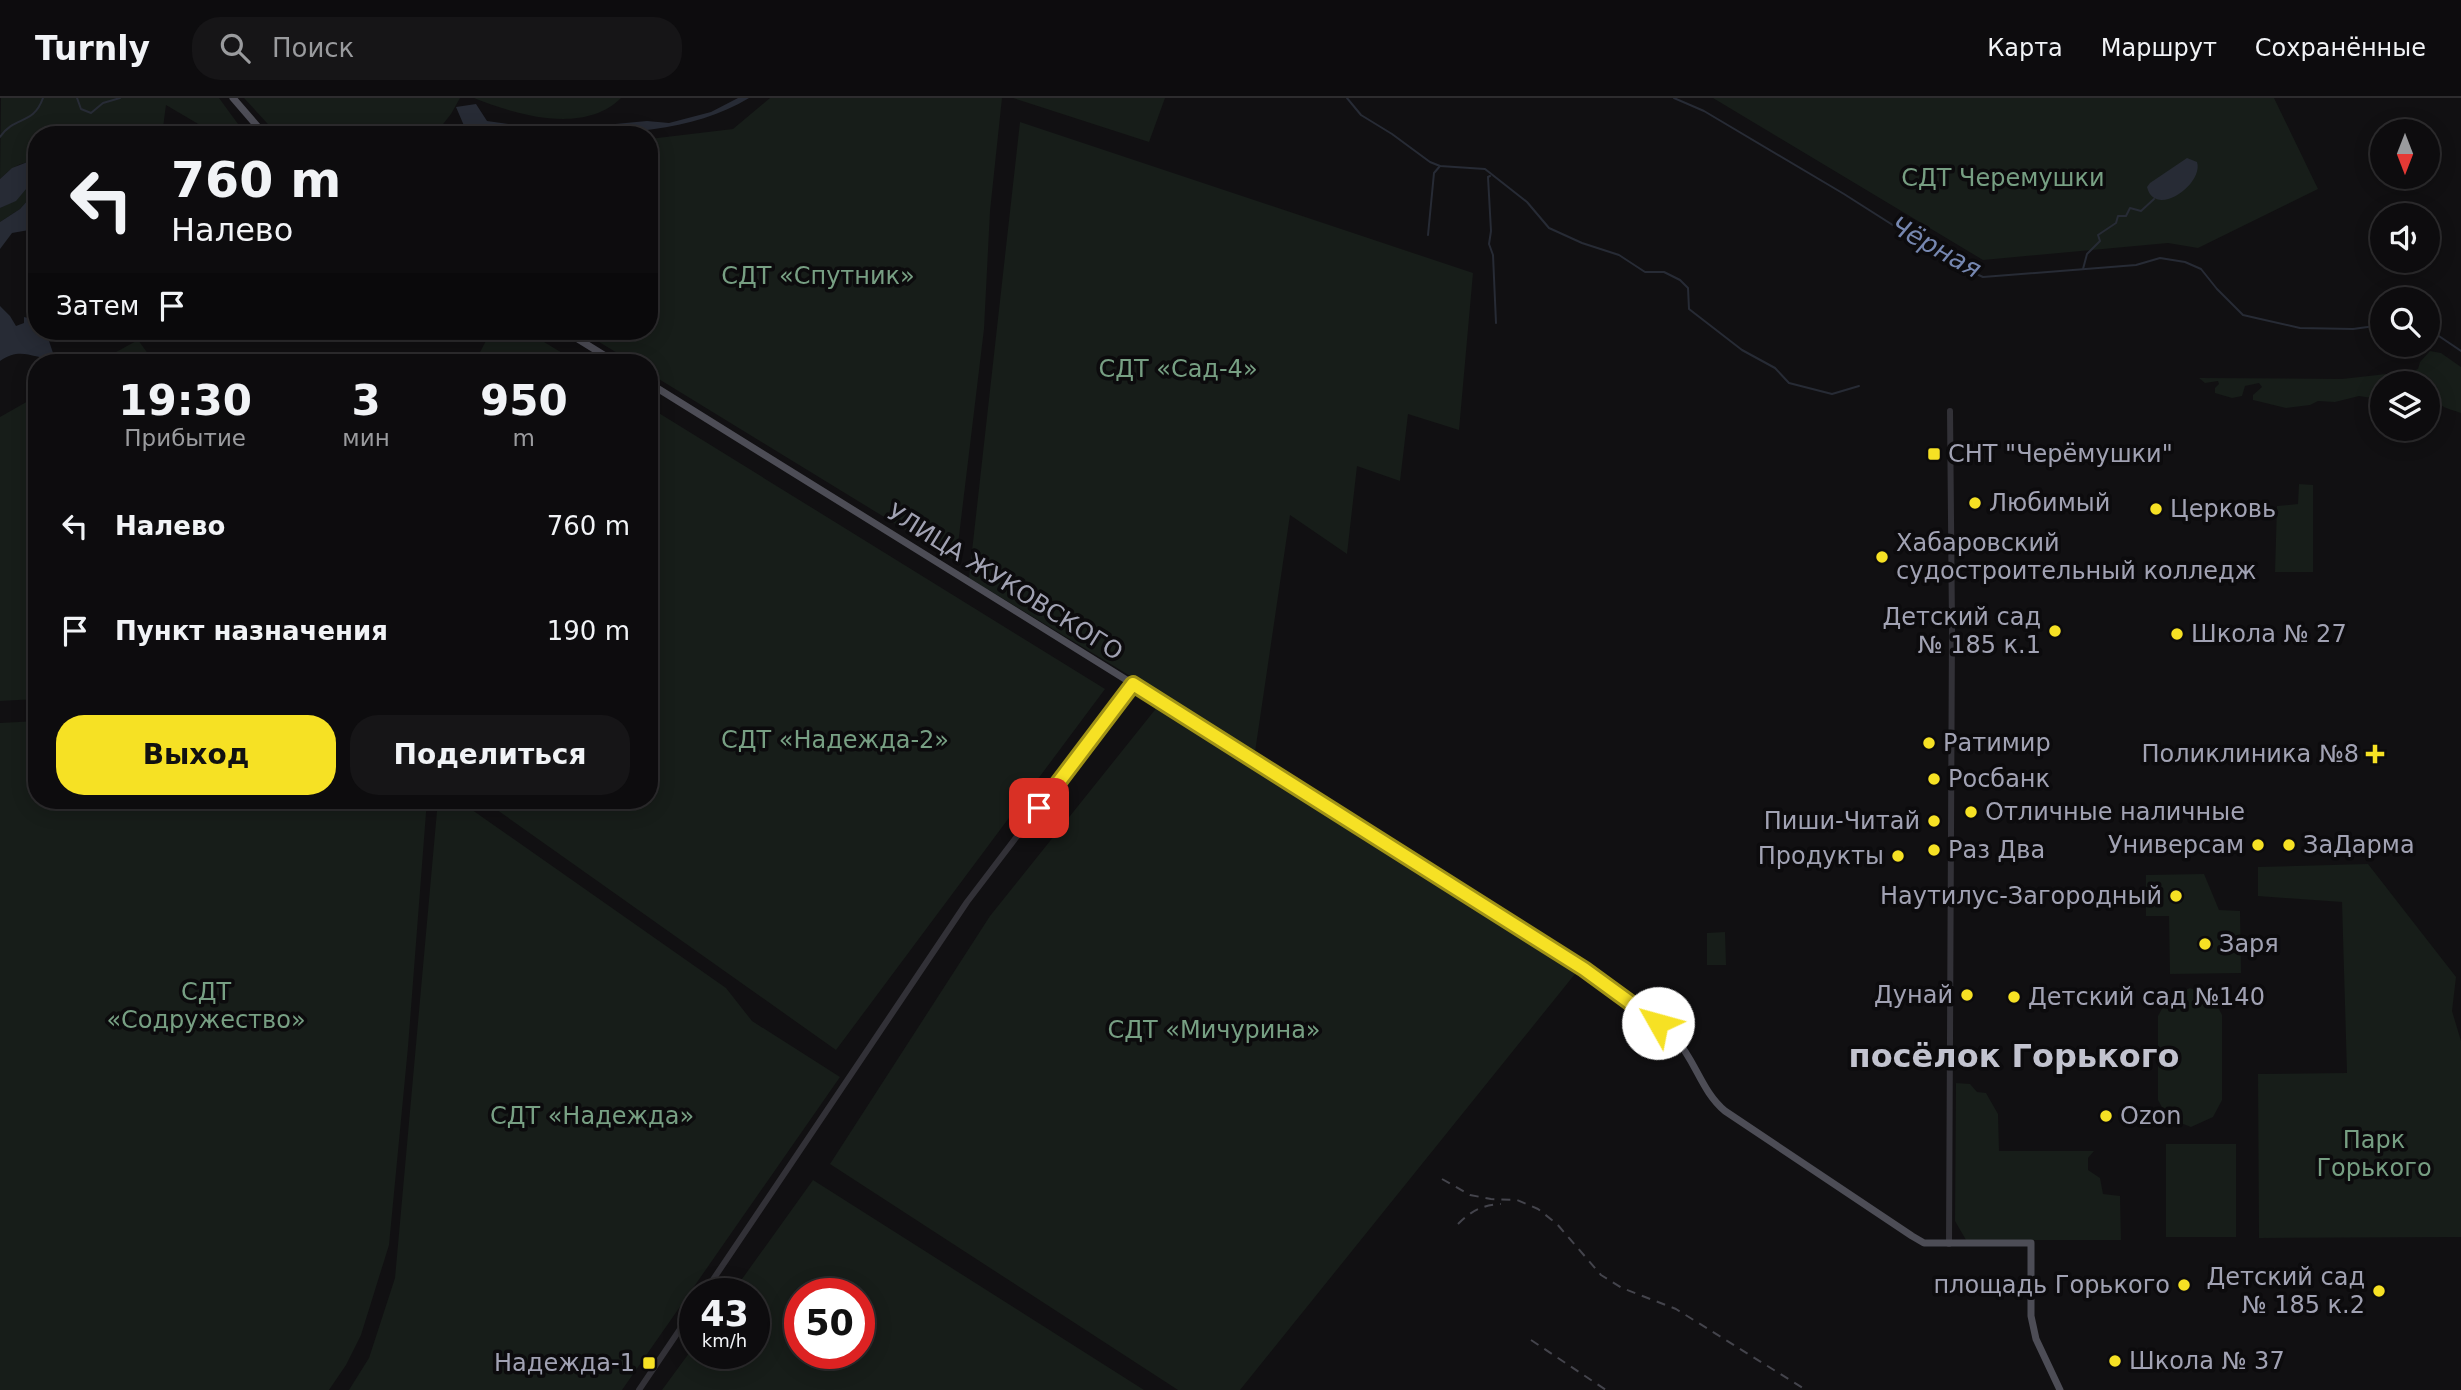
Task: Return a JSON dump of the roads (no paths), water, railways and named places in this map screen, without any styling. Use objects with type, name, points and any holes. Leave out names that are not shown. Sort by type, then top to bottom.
[{"type":"main road","points":[[233,98],[257,126]]},
{"type":"main road","points":[[580,340],[602,354]]},
{"type":"main road","name":"УЛИЦА ЖУКОВСКОГО","points":[[658,389],[1133,684],[1621,994],[1675,1039],[1688,1056],[1708,1094],[1725,1111],[1912,1236],[1924,1243],[2031,1243],[2031,1316],[2036,1339],[2060,1390]]},
{"type":"street","points":[[1949,1244],[1950,411]]},
{"type":"street","points":[[714,1278],[967,902],[1133,684]]},
{"type":"street","points":[[639,1390],[679,1331]]},
{"type":"waterway","name":"Чёрная","points":[[0,137],[6,130],[34,113],[43,98]]},
{"type":"waterway","name":"Чёрная","points":[[77,98],[81,109],[91,113],[103,103],[120,98]]},
{"type":"waterway","points":[[1347,98],[1361,115],[1430,162],[1440,166],[1485,169],[1527,202],[1549,228],[1582,243],[1619,255],[1645,272],[1664,272],[1680,280],[1688,288],[1689,309],[1742,350],[1775,368],[1789,383],[1832,394],[1859,386]]},
{"type":"waterway","name":"Чёрная","points":[[1674,98],[1704,111],[1844,194],[1954,264],[1983,277],[2136,265],[2160,258],[2185,262],[2201,269],[2243,315],[2300,328],[2370,327]]},
{"type":"waterway","points":[[1428,235],[1434,173],[1440,166]]},
{"type":"waterway","points":[[1490,176],[1489,244],[1493,255],[1496,323]]},
{"type":"waterway","points":[[2083,269],[2087,254],[2100,241],[2098,235],[2116,223],[2118,216],[2126,216],[2130,208],[2141,211],[2154,199]]},
{"type":"waterway","points":[[2440,337],[2461,351]]},
{"type":"railway","points":[[1442,1179],[1470,1195],[1517,1200],[1538,1209],[1557,1224],[1601,1275],[1622,1288],[1676,1309],[1806,1390]]},
{"type":"railway","points":[[1458,1224],[1477,1210],[1501,1204]]},
{"type":"railway","points":[[1531,1340],[1606,1390]]},
{"type":"place","name":"СНТ \"Черёмушки\"","points":[[1934,454]]},
{"type":"place","name":"Любимый","points":[[1975,503]]},
{"type":"place","name":"Церковь","points":[[2156,509]]},
{"type":"place","name":"Хабаровский судостроительный колледж","points":[[1882,557]]},
{"type":"place","name":"Детский сад № 185 к.1","points":[[2055,631]]},
{"type":"place","name":"Школа № 27","points":[[2177,634]]},
{"type":"place","name":"Ратимир","points":[[1929,743]]},
{"type":"place","name":"Поликлиника №8","points":[[2375,754]]},
{"type":"place","name":"Росбанк","points":[[1934,779]]},
{"type":"place","name":"Отличные наличные","points":[[1971,812]]},
{"type":"place","name":"Пиши-Читай","points":[[1934,821]]},
{"type":"place","name":"Универсам","points":[[2258,845]]},
{"type":"place","name":"ЗаДарма","points":[[2289,845]]},
{"type":"place","name":"Раз Два","points":[[1934,850]]},
{"type":"place","name":"Продукты","points":[[1898,856]]},
{"type":"place","name":"Наутилус-Загородный","points":[[2176,896]]},
{"type":"place","name":"Заря","points":[[2205,944]]},
{"type":"place","name":"Дунай","points":[[1967,995]]},
{"type":"place","name":"Детский сад №140","points":[[2014,997]]},
{"type":"place","name":"Ozon","points":[[2106,1116]]},
{"type":"place","name":"площадь Горького","points":[[2184,1285]]},
{"type":"place","name":"Детский сад № 185 к.2","points":[[2379,1291]]},
{"type":"place","name":"Школа № 37","points":[[2115,1361]]},
{"type":"place","name":"Надежда-1","points":[[649,1363]]},
{"type":"district","name":"посёлок Горького","points":[[2014,1056]]},
{"type":"park label","name":"СДТ Черемушки","points":[[2003,178]]},
{"type":"park label","name":"СДТ «Спутник»","points":[[818,276]]},
{"type":"park label","name":"СДТ «Сад-4»","points":[[1178,369]]},
{"type":"park label","name":"СДТ «Надежда-2»","points":[[835,740]]},
{"type":"park label","name":"СДТ «Содружество»","points":[[206,1006]]},
{"type":"park label","name":"СДТ «Мичурина»","points":[[1214,1030]]},
{"type":"park label","name":"СДТ «Надежда»","points":[[592,1116]]},
{"type":"park label","name":"Парк Горького","points":[[2374,1154]]}]
